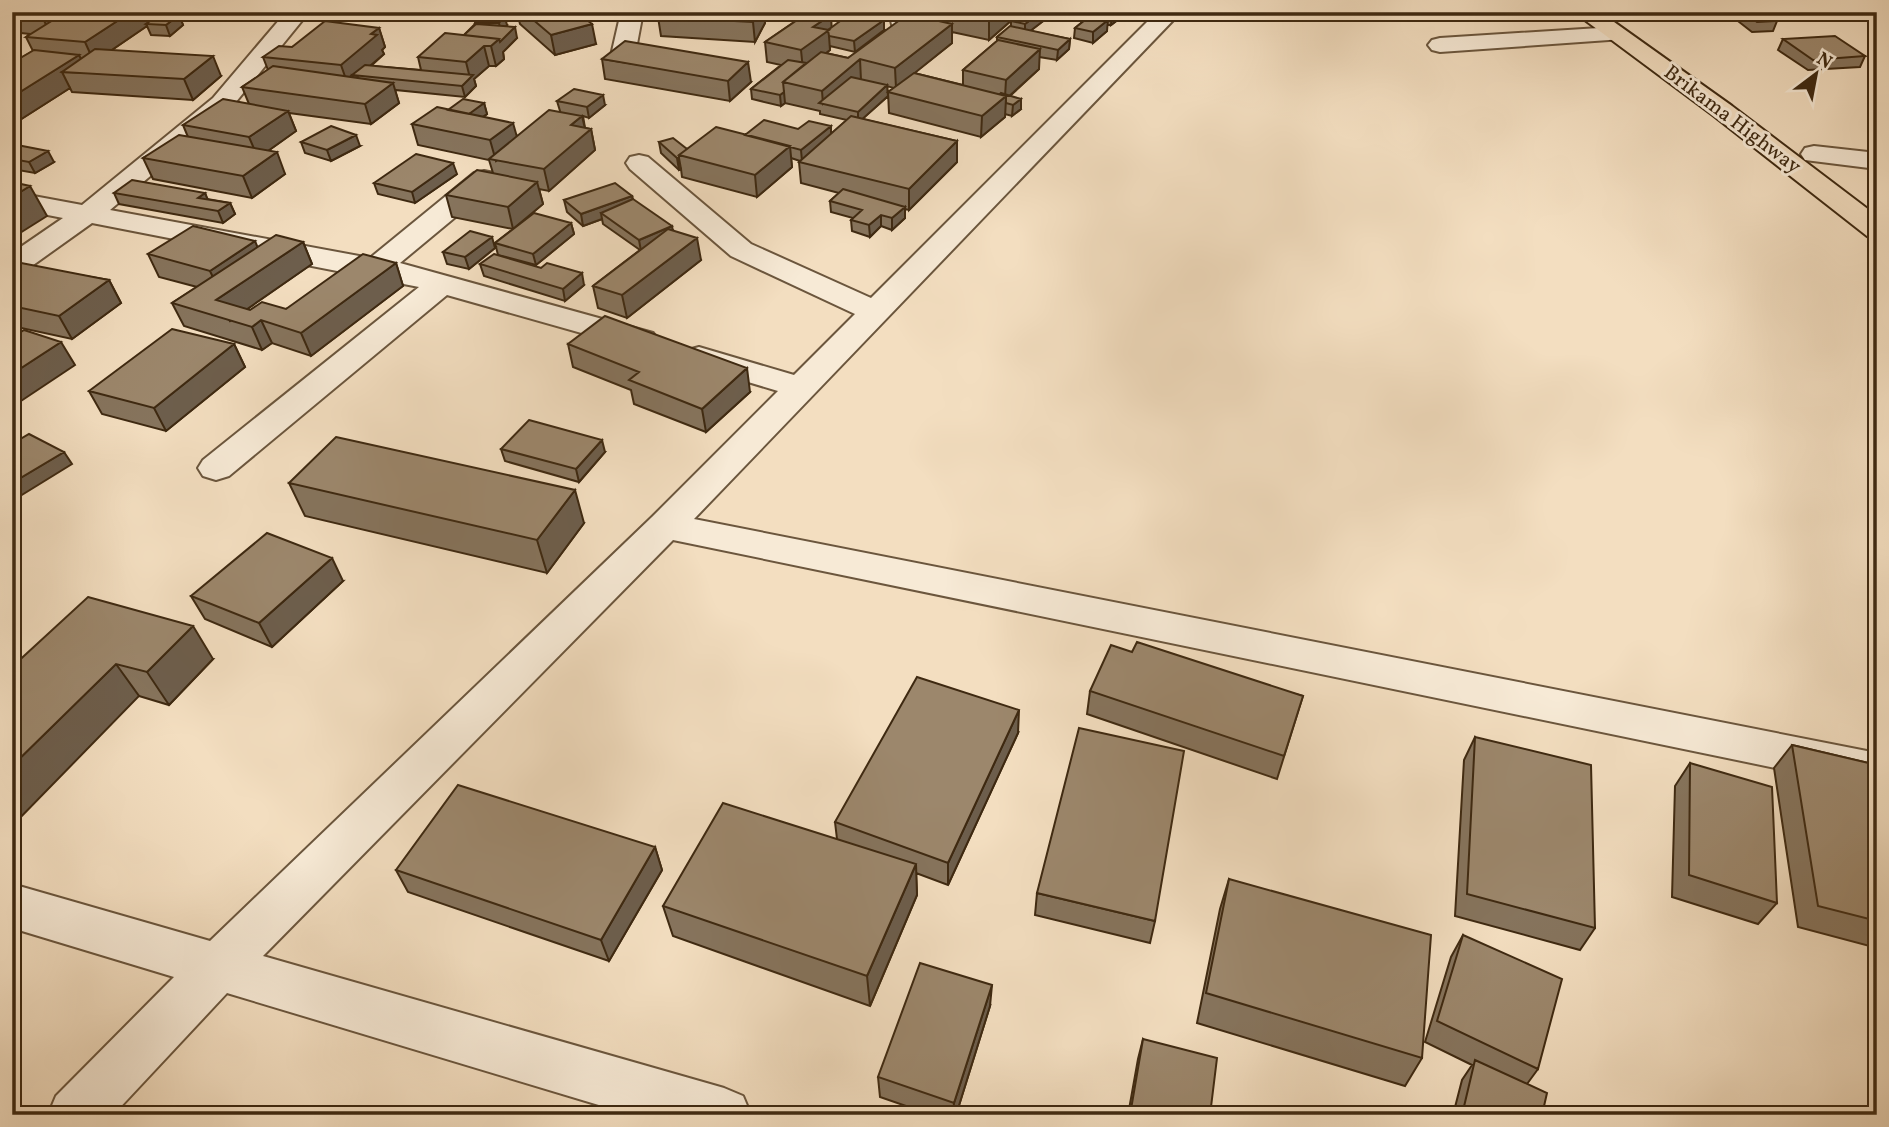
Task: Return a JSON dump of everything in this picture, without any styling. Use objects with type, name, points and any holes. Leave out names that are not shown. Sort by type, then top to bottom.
[{"type":"highway","name":"Brikama Highway","points":[[1585,12],[1615,23],[1814,154],[1877,200]]},
{"type":"highway","name":"Brikama Highway","points":[[1615,23],[1877,230]]},
{"type":"street","points":[[12,267],[90,212],[222,103],[298,12]]},
{"type":"street","points":[[622,60],[632,12]]},
{"type":"street","points":[[75,1115],[219,966],[665,526],[1171,12]]},
{"type":"street","points":[[1440,45],[1615,23]]},
{"type":"street","points":[[1814,154],[1877,161]]},
{"type":"street","points":[[639,163],[741,250],[876,312]]},
{"type":"street","points":[[377,267],[484,179]]},
{"type":"street","points":[[12,200],[90,212],[377,267],[565,317],[800,387]]},
{"type":"street","points":[[216,468],[442,283]]},
{"type":"street","points":[[665,526],[1877,771]]},
{"type":"street","points":[[12,906],[724,1115]]},
{"type":"building","points":[[12,12],[49,12],[42,16]]},
{"type":"building","points":[[66,12],[131,12],[85,42],[26,37]]},
{"type":"building","points":[[524,12],[577,12],[592,24],[551,35]]},
{"type":"building","points":[[662,12],[759,12],[753,22],[658,17]]},
{"type":"building","points":[[809,12],[831,15],[813,27],[829,30],[801,50],[765,42]]},
{"type":"building","points":[[912,12],[941,12],[940,15],[912,15]]},
{"type":"building","points":[[953,12],[999,12],[989,20]]},
{"type":"building","points":[[1023,12],[1041,12],[1025,24],[1011,21]]},
{"type":"building","points":[[1744,12],[1766,12],[1777,21],[1757,22]]},
{"type":"building","points":[[160,14],[179,15],[166,25],[146,24]]},
{"type":"building","points":[[504,14],[499,23],[475,23],[480,15]]},
{"type":"building","points":[[908,14],[952,24],[895,68],[860,59],[822,91],[783,82],[821,52],[848,58]]},
{"type":"building","points":[[847,16],[884,20],[854,41],[829,36],[828,30]]},
{"type":"building","points":[[1090,16],[1108,20],[1093,32],[1075,28]]},
{"type":"building","points":[[325,21],[379,28],[371,34],[377,35],[341,65],[263,57],[279,46],[292,47]]},
{"type":"building","points":[[476,24],[515,27],[500,42],[499,39],[464,35]]},
{"type":"building","points":[[1010,26],[1070,39],[1058,50],[997,37]]},
{"type":"building","points":[[445,33],[499,39],[491,46],[484,46],[466,62],[418,57]]},
{"type":"building","points":[[1835,36],[1865,56],[1813,60],[1783,39]]},
{"type":"building","points":[[998,40],[1040,49],[1006,80],[963,70]]},
{"type":"building","points":[[625,41],[748,62],[728,81],[602,59]]},
{"type":"building","points":[[95,49],[213,56],[184,79],[62,72]]},
{"type":"building","points":[[34,50],[79,55],[12,97],[12,63]]},
{"type":"building","points":[[788,60],[806,63],[783,82],[784,92],[780,95],[751,89]]},
{"type":"building","points":[[365,65],[473,75],[462,86],[352,75]]},
{"type":"building","points":[[273,66],[393,83],[365,104],[242,87]]},
{"type":"building","points":[[914,73],[1006,96],[982,116],[888,92]]},
{"type":"building","points":[[851,77],[887,85],[858,112],[819,103]]},
{"type":"building","points":[[574,89],[603,95],[587,107],[557,101]]},
{"type":"building","points":[[1001,93],[1021,99],[1013,105],[1006,103],[1006,96]]},
{"type":"building","points":[[223,99],[288,111],[249,137],[183,125]]},
{"type":"building","points":[[463,99],[484,103],[469,114],[448,110]]},
{"type":"building","points":[[437,107],[513,123],[490,140],[412,124]]},
{"type":"building","points":[[549,110],[582,116],[571,125],[591,129],[544,169],[489,159]]},
{"type":"building","points":[[851,116],[957,141],[909,189],[799,162]]},
{"type":"building","points":[[764,120],[798,129],[809,121],[831,126],[801,150],[745,135]]},
{"type":"building","points":[[331,126],[356,135],[327,150],[301,142]]},
{"type":"building","points":[[716,127],[790,146],[755,175],[679,155]]},
{"type":"building","points":[[179,135],[277,152],[243,176],[143,158]]},
{"type":"building","points":[[673,138],[687,149],[679,158],[659,142]]},
{"type":"building","points":[[12,144],[48,151],[29,162],[12,159]]},
{"type":"building","points":[[416,154],[453,163],[412,192],[374,183]]},
{"type":"building","points":[[477,170],[537,182],[508,207],[446,195]]},
{"type":"building","points":[[132,180],[205,193],[198,198],[230,203],[218,211],[114,193]]},
{"type":"building","points":[[12,182],[30,186],[12,197]]},
{"type":"building","points":[[615,183],[632,196],[581,214],[564,200]]},
{"type":"building","points":[[843,189],[905,207],[892,218],[881,215],[869,225],[851,220],[862,210],[830,201]]},
{"type":"building","points":[[633,199],[672,226],[639,240],[601,213]]},
{"type":"building","points":[[534,213],[571,223],[533,254],[495,243]]},
{"type":"building","points":[[193,226],[255,241],[210,271],[148,254]]},
{"type":"building","points":[[668,229],[697,238],[622,295],[593,286]]},
{"type":"building","points":[[470,231],[492,237],[465,257],[443,252]]},
{"type":"building","points":[[276,235],[303,242],[216,300],[250,310],[262,302],[286,309],[363,254],[396,263],[301,333],[261,320],[252,327],[172,303]]},
{"type":"building","points":[[494,254],[541,268],[547,263],[582,273],[563,289],[480,264]]},
{"type":"building","points":[[16,262],[109,280],[59,316],[12,306],[12,264]]},
{"type":"building","points":[[605,316],[747,368],[702,409],[629,380],[639,372],[568,344]]},
{"type":"building","points":[[172,329],[234,344],[154,408],[89,391]]},
{"type":"building","points":[[24,330],[61,342],[12,374],[12,338]]},
{"type":"building","points":[[529,420],[602,440],[576,469],[501,449]]},
{"type":"building","points":[[29,434],[64,452],[12,483],[12,444]]},
{"type":"building","points":[[336,437],[575,490],[537,540],[289,483]]},
{"type":"building","points":[[267,533],[332,558],[259,623],[191,596]]},
{"type":"building","points":[[88,597],[193,626],[147,672],[116,664],[12,766],[12,667]]},
{"type":"building","points":[[1137,642],[1303,696],[1284,756],[1090,691],[1111,645],[1132,652]]},
{"type":"building","points":[[917,677],[1019,710],[948,863],[835,822]]},
{"type":"building","points":[[1079,728],[1184,751],[1155,921],[1037,893]]},
{"type":"building","points":[[1475,737],[1591,765],[1595,928],[1467,894]]},
{"type":"building","points":[[1792,745],[1877,765],[1877,921],[1818,906]]},
{"type":"building","points":[[1690,763],[1772,787],[1777,903],[1689,875]]},
{"type":"building","points":[[458,785],[655,847],[601,940],[396,870]]},
{"type":"building","points":[[723,803],[916,864],[867,976],[663,906]]},
{"type":"building","points":[[1229,879],[1431,935],[1422,1058],[1206,993]]},
{"type":"building","points":[[1463,935],[1562,979],[1538,1069],[1437,1021]]},
{"type":"building","points":[[920,963],[992,985],[954,1103],[878,1077]]},
{"type":"building","points":[[1143,1039],[1217,1058],[1210,1115],[1130,1115]]},
{"type":"building","points":[[1475,1060],[1547,1093],[1542,1115],[1462,1115]]},
{"type":"building","points":[[667,1110],[680,1115],[665,1115]]}]
